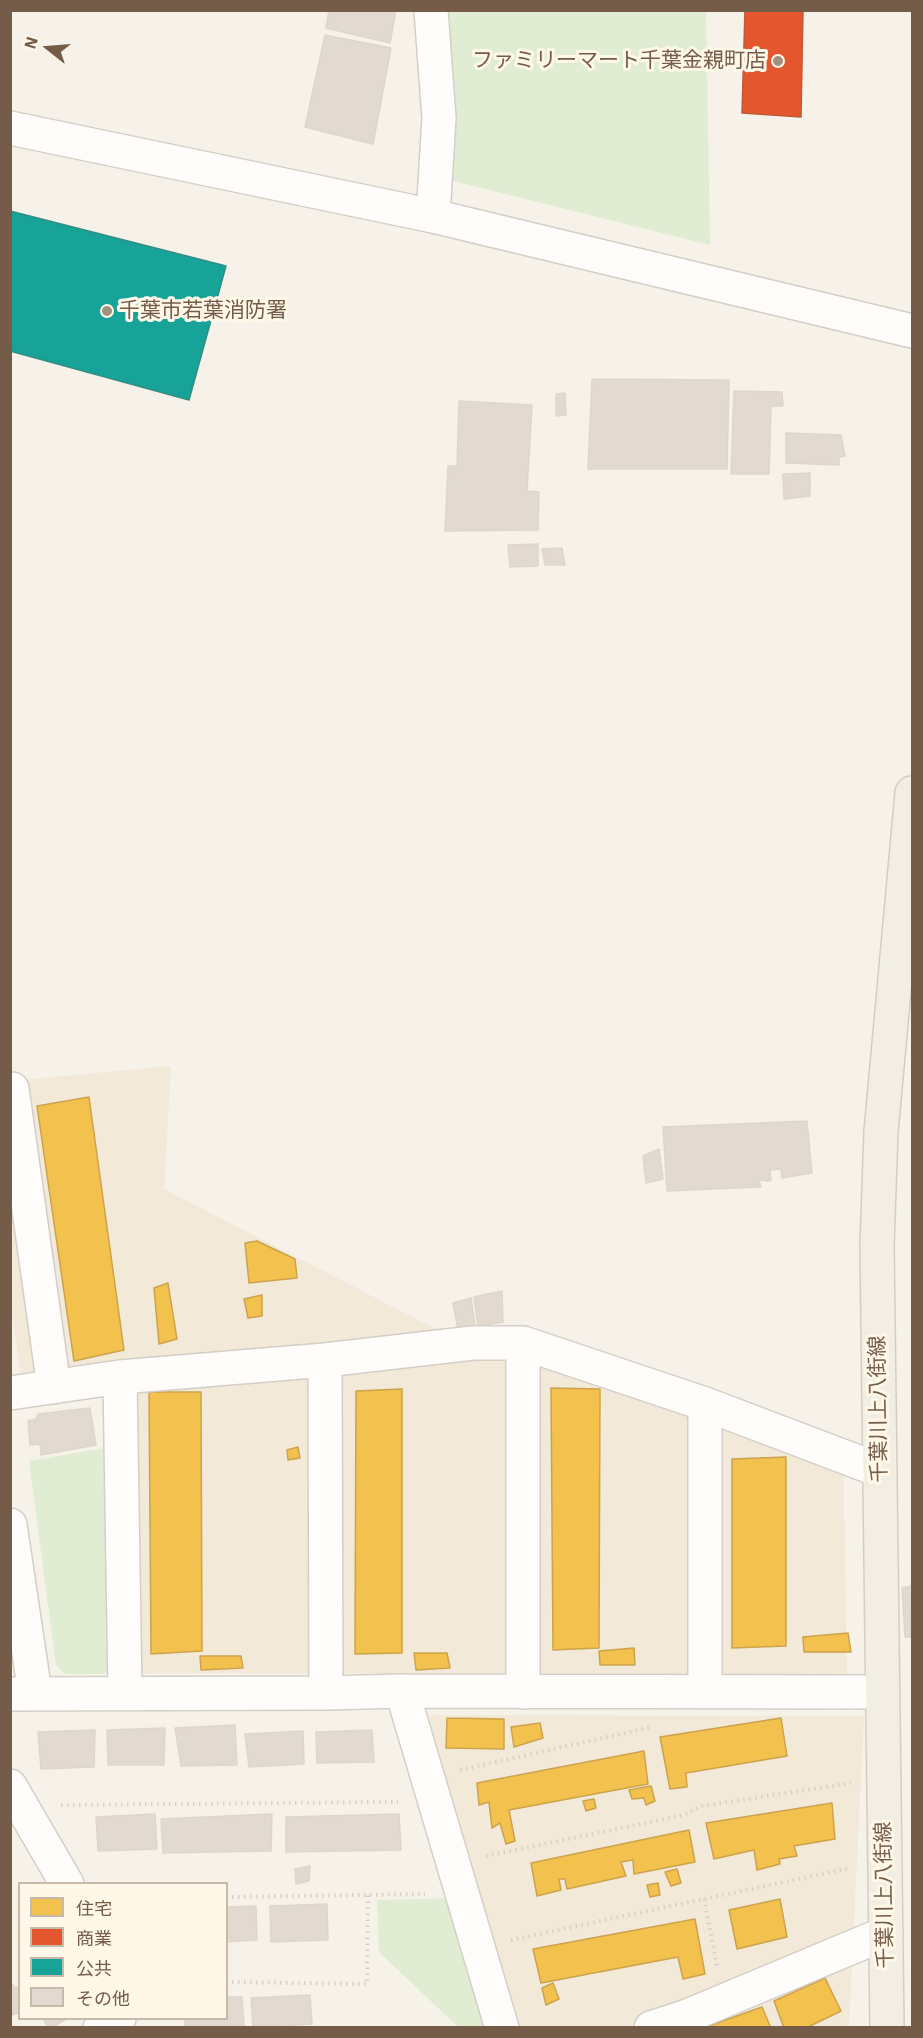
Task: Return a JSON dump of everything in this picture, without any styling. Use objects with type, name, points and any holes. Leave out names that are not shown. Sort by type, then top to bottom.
[{"type":"main road","name":"千葉川上八街線","points":[[887,2028],[877,1245],[881,1132],[912,793]]},
{"type":"street","points":[[431,10],[439,118],[433,216]]},
{"type":"street","points":[[10,128],[433,216],[912,331]]},
{"type":"street","points":[[12,1089],[54,1387]]},
{"type":"street","points":[[10,1393],[120,1377],[326,1360],[473,1343],[524,1343],[705,1404],[879,1470]]},
{"type":"street","points":[[523,1692],[524,1343]]},
{"type":"street","points":[[326,1360],[326,1693]]},
{"type":"street","points":[[120,1377],[124,1693]]},
{"type":"street","points":[[705,1404],[705,1691]]},
{"type":"street","points":[[10,1525],[23,1693],[882,1692]]},
{"type":"street","points":[[402,1691],[502,2028]]},
{"type":"street","points":[[16,1796],[66,1882]]},
{"type":"street","points":[[651,2028],[685,2017],[886,1933]]},
{"type":"street","points":[[100,2028],[117,2020]]},
{"type":"path","points":[[16,1796],[431,1789],[656,1726]]},
{"type":"path","points":[[228,1897],[369,1894],[458,1878],[684,1815],[702,1806],[883,1778]]},
{"type":"path","points":[[478,1947],[885,1861]]},
{"type":"path","points":[[228,1982],[367,1984],[369,1894]]},
{"type":"path","points":[[704,1899],[724,2000]]},
{"type":"shaded area","points":[[171,1066],[164,1189],[442,1332],[843,1440],[847,1674],[131,1673],[128,1369],[22,1381],[10,1300],[10,1081]]},
{"type":"shaded area","points":[[428,1715],[864,1716],[849,2027],[512,2027]]},
{"type":"green space","points":[[441,11],[706,11],[710,245],[453,181]]},
{"type":"green space","points":[[116,1446],[114,1657],[105,1674],[64,1674],[56,1665],[29,1461]]},
{"type":"green space","points":[[455,1898],[492,2027],[458,2027],[379,1952],[377,1900]]},
{"type":"building: 住宅","points":[[89,1097],[124,1350],[74,1361],[37,1106]]},
{"type":"building: 住宅","points":[[257,1241],[295,1259],[297,1278],[249,1283],[245,1243]]},
{"type":"building: 住宅","points":[[168,1283],[177,1339],[159,1344],[154,1288]]},
{"type":"building: 住宅","points":[[262,1295],[262,1316],[248,1318],[244,1299]]},
{"type":"building: 住宅","points":[[551,1388],[600,1389],[599,1648],[553,1650]]},
{"type":"building: 住宅","points":[[402,1389],[402,1653],[355,1654],[356,1391]]},
{"type":"building: 住宅","points":[[149,1392],[201,1392],[202,1651],[151,1654]]},
{"type":"building: 住宅","points":[[298,1447],[300,1458],[288,1460],[287,1450]]},
{"type":"building: 住宅","points":[[786,1457],[786,1646],[732,1648],[732,1459]]},
{"type":"building: 住宅","points":[[848,1633],[851,1652],[804,1652],[803,1637]]},
{"type":"building: 住宅","points":[[634,1648],[635,1665],[600,1665],[599,1651]]},
{"type":"building: 住宅","points":[[414,1653],[447,1653],[450,1668],[416,1670]]},
{"type":"building: 住宅","points":[[200,1656],[241,1656],[243,1668],[201,1670]]},
{"type":"building: 住宅","points":[[447,1718],[504,1719],[504,1749],[446,1748]]},
{"type":"building: 住宅","points":[[781,1718],[787,1756],[686,1773],[687,1787],[670,1789],[660,1737]]},
{"type":"building: 住宅","points":[[540,1723],[543,1738],[514,1747],[511,1727]]},
{"type":"building: 住宅","points":[[644,1751],[648,1784],[509,1810],[515,1841],[506,1844],[500,1823],[492,1828],[489,1802],[479,1805],[477,1783]]},
{"type":"building: 住宅","points":[[651,1786],[655,1801],[646,1805],[644,1798],[632,1799],[629,1790]]},
{"type":"building: 住宅","points":[[594,1799],[596,1808],[586,1811],[583,1801]]},
{"type":"building: 住宅","points":[[832,1803],[835,1839],[794,1846],[797,1856],[779,1859],[780,1864],[757,1870],[754,1850],[714,1859],[706,1823]]},
{"type":"building: 住宅","points":[[689,1830],[695,1862],[634,1874],[633,1860],[621,1862],[626,1876],[567,1889],[565,1879],[559,1879],[561,1890],[537,1896],[531,1863]]},
{"type":"building: 住宅","points":[[677,1869],[681,1883],[671,1886],[665,1872]]},
{"type":"building: 住宅","points":[[658,1883],[660,1895],[650,1897],[647,1885]]},
{"type":"building: 住宅","points":[[780,1899],[787,1937],[737,1949],[729,1910]]},
{"type":"building: 住宅","points":[[695,1919],[705,1974],[683,1979],[678,1957],[541,1983],[533,1949]]},
{"type":"building: 住宅","points":[[825,1978],[841,2011],[806,2028],[784,2028],[774,2001]]},
{"type":"building: 住宅","points":[[553,1983],[559,1999],[546,2005],[542,1988]]},
{"type":"building: 住宅","points":[[762,2007],[771,2028],[706,2027]]},
{"type":"building: 商業","points":[[745,10],[803,10],[801,117],[742,113]]},
{"type":"building: 公共","points":[[10,211],[226,266],[189,400],[10,351]]},
{"type":"building: その他","points":[[329,10],[396,10],[390,43],[326,28]]},
{"type":"building: その他","points":[[325,35],[391,48],[373,144],[305,127]]},
{"type":"building: その他","points":[[592,379],[729,380],[727,469],[588,469]]},
{"type":"building: その他","points":[[734,391],[782,392],[783,406],[771,406],[769,474],[731,474]]},
{"type":"building: その他","points":[[565,393],[566,415],[556,416],[556,394]]},
{"type":"building: その他","points":[[459,401],[532,405],[527,491],[539,492],[538,530],[445,531],[448,466],[457,466]]},
{"type":"building: その他","points":[[786,433],[841,435],[845,456],[839,457],[839,465],[786,463]]},
{"type":"building: その他","points":[[810,473],[810,496],[784,499],[783,474]]},
{"type":"building: その他","points":[[538,544],[538,566],[510,567],[508,545]]},
{"type":"building: その他","points":[[562,548],[565,565],[545,565],[542,549]]},
{"type":"building: その他","points":[[807,1121],[812,1173],[782,1178],[781,1169],[770,1170],[771,1181],[759,1180],[761,1187],[667,1191],[663,1127]]},
{"type":"building: その他","points":[[659,1149],[663,1179],[646,1183],[643,1156]]},
{"type":"building: その他","points":[[502,1291],[503,1322],[478,1326],[474,1297]]},
{"type":"building: その他","points":[[471,1298],[475,1325],[458,1330],[453,1303]]},
{"type":"building: その他","points":[[90,1408],[96,1445],[41,1455],[40,1444],[30,1445],[28,1421],[36,1419],[38,1414]]},
{"type":"building: その他","points":[[912,1586],[912,1637],[905,1637],[902,1588]]},
{"type":"building: その他","points":[[235,1725],[237,1765],[181,1766],[175,1728]]},
{"type":"building: その他","points":[[165,1728],[164,1765],[108,1765],[107,1730]]},
{"type":"building: その他","points":[[95,1730],[94,1767],[41,1769],[38,1732]]},
{"type":"building: その他","points":[[372,1730],[374,1762],[317,1763],[316,1732]]},
{"type":"building: その他","points":[[303,1731],[304,1764],[249,1767],[245,1734]]},
{"type":"building: その他","points":[[155,1814],[157,1849],[98,1851],[96,1817]]},
{"type":"building: その他","points":[[272,1814],[271,1851],[163,1853],[161,1819]]},
{"type":"building: その他","points":[[399,1814],[401,1850],[286,1852],[286,1817]]},
{"type":"building: その他","points":[[310,1866],[309,1881],[296,1884],[295,1869]]},
{"type":"building: その他","points":[[327,1904],[328,1940],[271,1942],[270,1906]]},
{"type":"building: その他","points":[[256,1906],[257,1940],[228,1942],[228,1907]]},
{"type":"building: その他","points":[[10,1981],[15,1988],[18,1987],[18,2013],[10,2016]]},
{"type":"building: その他","points":[[310,1995],[312,2024],[253,2028],[251,1998]]},
{"type":"building: その他","points":[[228,1997],[242,1997],[244,2026],[185,2026],[185,2020],[228,2020]]},
{"type":"building: その他","points":[[44,2020],[65,2020],[51,2028],[48,2028]]},
{"type":"place","name":"ファミリーマート千葉金親町店","points":[[778,61]]},
{"type":"place","name":"千葉市若葉消防署","points":[[107,311]]}]
